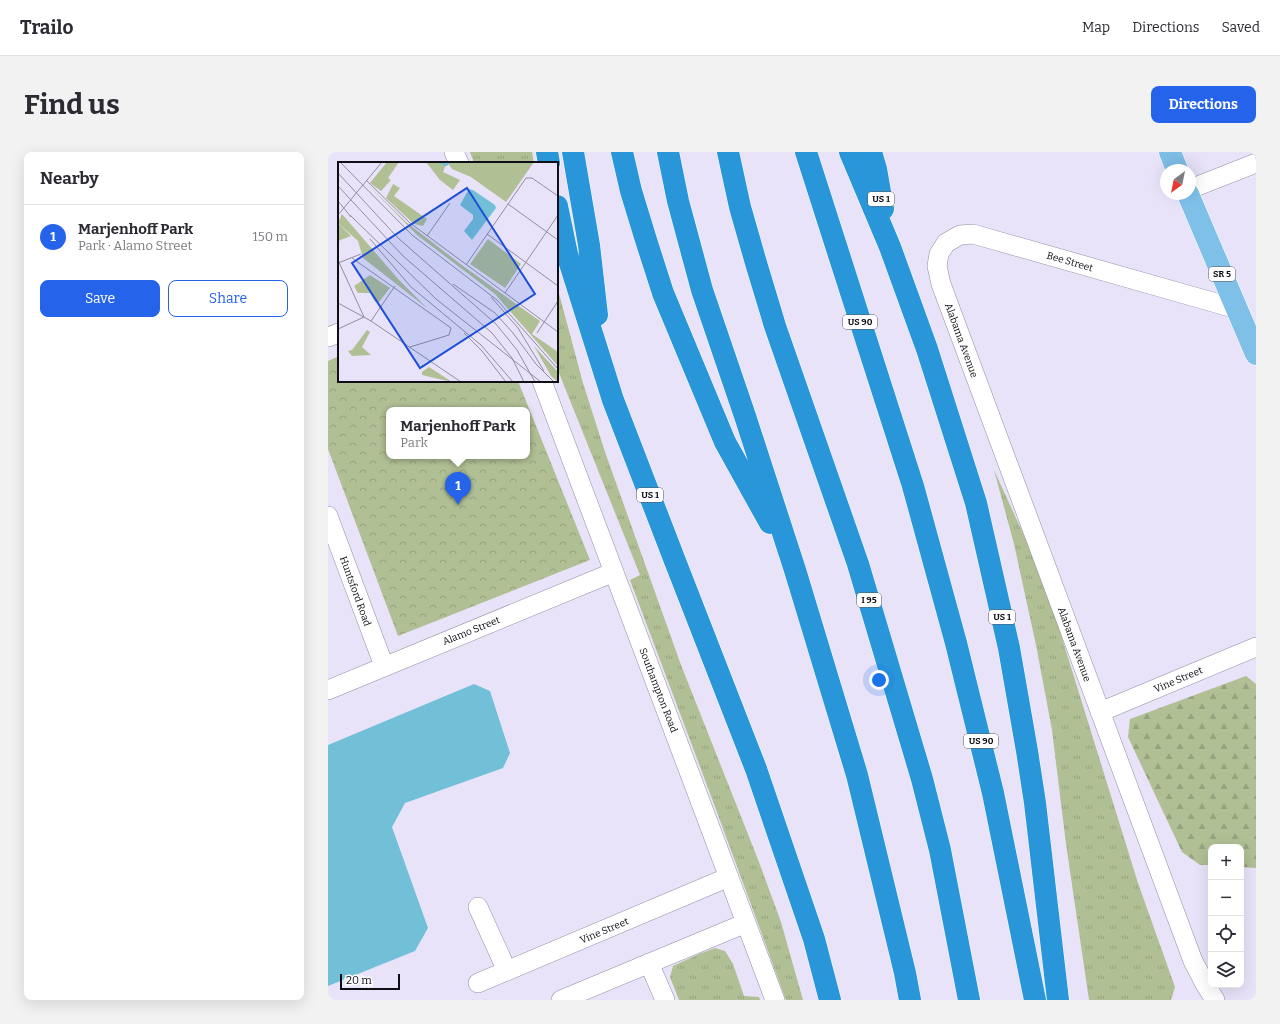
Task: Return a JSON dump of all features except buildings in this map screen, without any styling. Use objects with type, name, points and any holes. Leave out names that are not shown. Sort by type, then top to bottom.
[{"type":"highway","points":[[547,152],[549,162]]},
{"type":"highway","name":"US 1","points":[[573,152],[589,245],[602,364],[613,400],[756,768],[814,939],[830,1000]]},
{"type":"highway","points":[[622,152],[631,191],[663,293],[689,356],[725,442],[795,570]]},
{"type":"highway","points":[[668,152],[678,201],[702,290],[795,570],[857,775],[903,965],[910,1000]]},
{"type":"highway","name":"I 95","points":[[728,152],[746,228],[775,326],[858,564],[922,779],[940,850],[969,1000]]},
{"type":"highway","points":[[850,152],[890,247]]},
{"type":"highway","name":"US 1","points":[[871,152],[876,169],[890,247],[928,349],[976,503],[1009,648],[1034,796],[1058,1000]]},
{"type":"highway","name":"US 90","points":[[807,155],[913,486],[956,643],[982,743],[1035,1000]]},
{"type":"highway","points":[[558,210],[568,254],[602,364]]},
{"type":"main road","points":[[1170,152],[1175,164]]},
{"type":"main road","name":"SR 5","points":[[1191,200],[1237,309],[1252,331],[1256,354]]},
{"type":"street","points":[[454,152],[459,162]]},
{"type":"street","points":[[1196,187],[1256,163]]},
{"type":"street","name":"Bee Street","points":[[941,284],[937,266],[939,254],[946,243],[960,235],[973,234],[1237,309]]},
{"type":"street","name":"Alabama Avenue","points":[[941,284],[1193,961],[1215,1000]]},
{"type":"street","points":[[328,338],[338,333]]},
{"type":"street","name":"Southampton Road","points":[[542,382],[775,1000]]},
{"type":"street","name":"Huntsford Road","points":[[328,516],[384,666]]},
{"type":"street","name":"Alamo Street","points":[[328,690],[614,572]]},
{"type":"street","name":"Vine Street","points":[[1100,712],[1256,646]]},
{"type":"street","name":"Vine Street","points":[[478,983],[729,877]]},
{"type":"street","points":[[478,907],[508,971]]},
{"type":"street","points":[[561,1000],[746,923]]},
{"type":"street","points":[[649,963],[664,1000]]},
{"type":"green space","points":[[470,152],[532,152],[534,162],[474,162]]},
{"type":"green space","points":[[558,290],[583,383],[605,452],[681,665],[759,862],[781,922],[803,1000],[786,1000],[630,580],[640,575],[558,370]]},
{"type":"green space","points":[[338,356],[338,382],[518,382],[528,407],[386,407],[386,459],[530,459],[530,411],[590,560],[398,636],[328,449],[328,361]]},
{"type":"green space","points":[[994,470],[1043,577],[1138,883],[1175,987],[1171,1000],[1089,1000],[1066,844],[1052,730],[1036,645],[1014,544]]},
{"type":"green space","points":[[1246,676],[1256,684],[1256,868],[1244,867],[1244,844],[1208,844],[1208,865],[1200,865],[1182,852],[1128,737],[1130,719]]},
{"type":"green space","points":[[715,948],[725,951],[733,964],[744,996],[759,997],[760,1000],[679,1000],[670,977],[673,966]]},
{"type":"water","points":[[474,684],[490,691],[510,753],[503,768],[405,803],[392,827],[428,928],[415,951],[328,986],[328,745]]},
{"type":"place","name":"Marjenhoff Park","points":[[458,505]]}]
